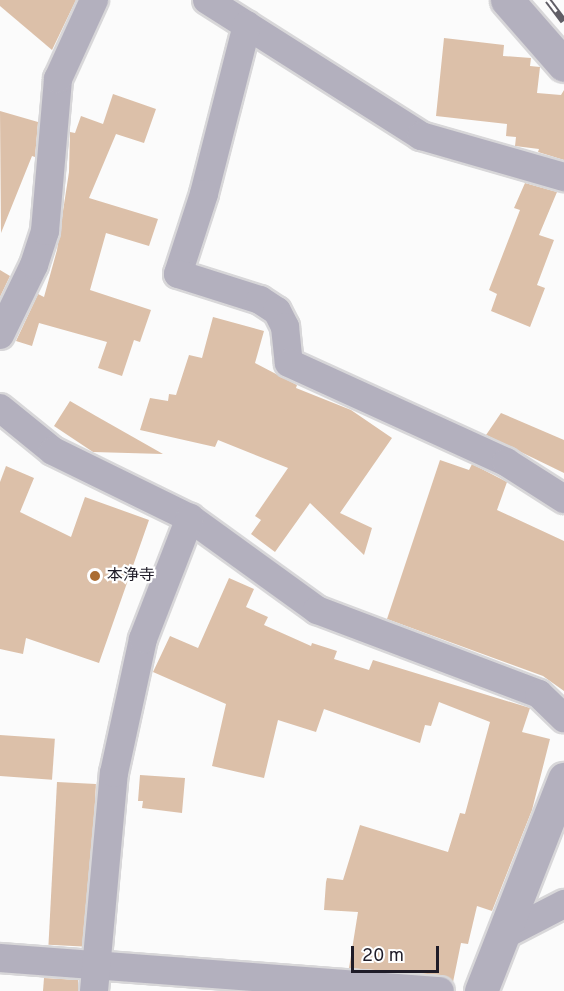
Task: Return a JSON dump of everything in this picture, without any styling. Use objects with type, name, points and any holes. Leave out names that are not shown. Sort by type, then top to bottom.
[{"type":"street","points":[[0,335],[34,265],[45,231],[58,79],[94,0]]},
{"type":"street","points":[[207,0],[421,136],[564,177]]},
{"type":"street","points":[[507,0],[564,65]]},
{"type":"street","points":[[247,26],[204,194],[178,274],[260,300],[277,311],[285,327],[289,363],[506,462],[564,499]]},
{"type":"street","points":[[0,408],[53,451],[190,518],[317,610],[539,694],[564,718]]},
{"type":"street","points":[[95,977],[114,773],[143,639],[190,518]]},
{"type":"street","points":[[481,991],[564,779]]},
{"type":"street","points":[[502,936],[564,904]]},
{"type":"street","points":[[0,958],[95,977],[440,991]]},
{"type":"building","points":[[0,0],[76,0],[52,50],[0,6]]},
{"type":"building","points":[[444,38],[504,45],[503,56],[531,58],[530,66],[540,67],[537,93],[561,95],[564,90],[564,160],[538,152],[539,149],[515,146],[516,137],[506,136],[507,124],[436,116]]},
{"type":"building","points":[[113,94],[156,109],[144,143],[116,134],[89,198],[158,219],[149,246],[106,233],[90,290],[151,310],[140,342],[134,340],[122,376],[98,368],[107,342],[39,323],[32,346],[16,341],[38,294],[44,297],[57,250],[69,172],[70,132],[75,133],[81,116],[103,124]]},
{"type":"building","points":[[0,111],[38,122],[35,157],[32,156],[1,233]]},
{"type":"building","points":[[525,183],[557,192],[539,235],[554,240],[537,285],[545,288],[530,327],[491,311],[497,294],[489,290],[520,210],[514,208]]},
{"type":"building","points":[[0,270],[10,276],[0,297]]},
{"type":"building","points":[[213,317],[264,331],[255,363],[297,385],[296,388],[351,410],[392,438],[340,513],[372,528],[364,555],[310,503],[275,552],[251,534],[261,520],[255,516],[288,468],[218,440],[215,447],[140,430],[150,398],[168,401],[169,394],[176,395],[189,355],[202,358]]},
{"type":"building","points":[[70,401],[163,454],[93,452],[54,426]]},
{"type":"building","points":[[501,413],[564,440],[564,473],[486,435]]},
{"type":"building","points":[[440,460],[469,470],[472,464],[507,482],[497,510],[564,541],[564,691],[543,676],[387,619]]},
{"type":"building","points":[[6,466],[34,478],[20,512],[71,537],[85,497],[149,520],[99,663],[26,638],[23,654],[0,649],[0,482]]},
{"type":"building","points":[[229,578],[254,589],[246,607],[268,617],[264,625],[311,646],[312,643],[337,651],[334,659],[369,670],[373,660],[530,708],[522,732],[550,739],[532,810],[492,911],[477,906],[468,944],[461,943],[453,982],[441,975],[349,968],[358,912],[324,910],[326,882],[327,878],[343,880],[360,825],[448,852],[460,813],[465,814],[490,722],[439,702],[431,726],[425,725],[420,743],[324,709],[316,732],[278,720],[264,778],[212,766],[226,704],[153,672],[170,636],[198,648]]},
{"type":"building","points":[[0,735],[55,739],[52,780],[0,776]]},
{"type":"building","points":[[140,775],[185,778],[182,813],[142,808],[143,801],[138,801]]},
{"type":"building","points":[[57,782],[96,784],[87,947],[48,945]]},
{"type":"building","points":[[44,978],[78,980],[78,991],[43,991]]},
{"type":"railway","points":[[548,0],[564,21]]},
{"type":"place","name":"本浄寺","points":[[95,576]]}]
